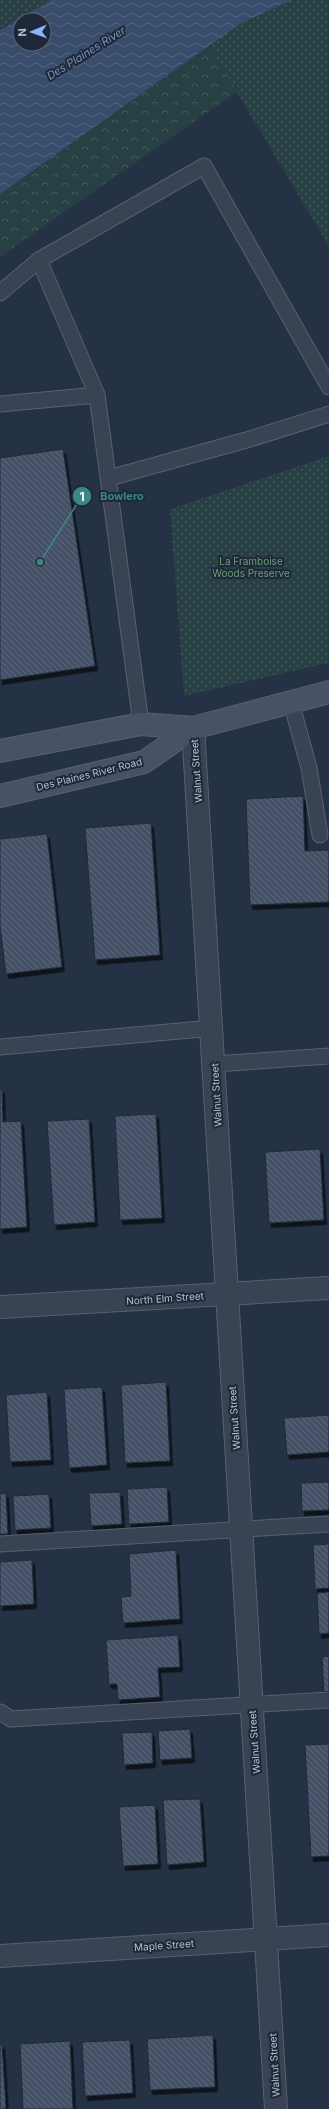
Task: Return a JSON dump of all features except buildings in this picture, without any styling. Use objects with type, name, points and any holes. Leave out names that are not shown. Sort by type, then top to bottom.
[{"type":"main road","name":"Des Plaines River Road","points":[[0,796],[144,762],[194,728],[329,692]]},
{"type":"main road","name":"Des Plaines River Road","points":[[0,751],[141,724],[194,728]]},
{"type":"street","name":"Walnut Street","points":[[194,728],[213,1028],[226,1294],[267,1939],[276,2109]]},
{"type":"street","name":"North Elm Street","points":[[0,1308],[329,1288]]},
{"type":"street","name":"Maple Street","points":[[0,1956],[329,1935]]},
{"type":"lane","points":[[0,293],[39,260],[204,166],[329,387]]},
{"type":"lane","points":[[39,260],[97,395],[141,724]]},
{"type":"lane","points":[[0,404],[97,395]]},
{"type":"lane","points":[[109,478],[250,439],[329,414]]},
{"type":"lane","points":[[291,702],[309,768],[320,835]]},
{"type":"lane","points":[[0,1047],[213,1028]]},
{"type":"lane","points":[[215,1064],[329,1056]]},
{"type":"lane","points":[[0,1544],[329,1524]]},
{"type":"lane","points":[[0,1712],[11,1719],[329,1700]]},
{"type":"green space","points":[[0,0],[51,0],[31,12],[12,12],[12,23],[0,30]]},
{"type":"green space","points":[[182,0],[329,0],[329,246]]},
{"type":"green space","points":[[329,0],[329,246],[237,92],[0,257],[0,194],[240,24]]},
{"type":"green space","name":"La Framboise Woods Preserve","points":[[329,456],[329,663],[184,696],[170,509]]},
{"type":"water","name":"Des Plaines River","points":[[51,0],[292,0],[240,24],[0,194],[0,30],[12,23],[12,52],[52,52],[52,12],[31,12]]},
{"type":"place","name":"Bowlero","points":[[40,562]]}]
